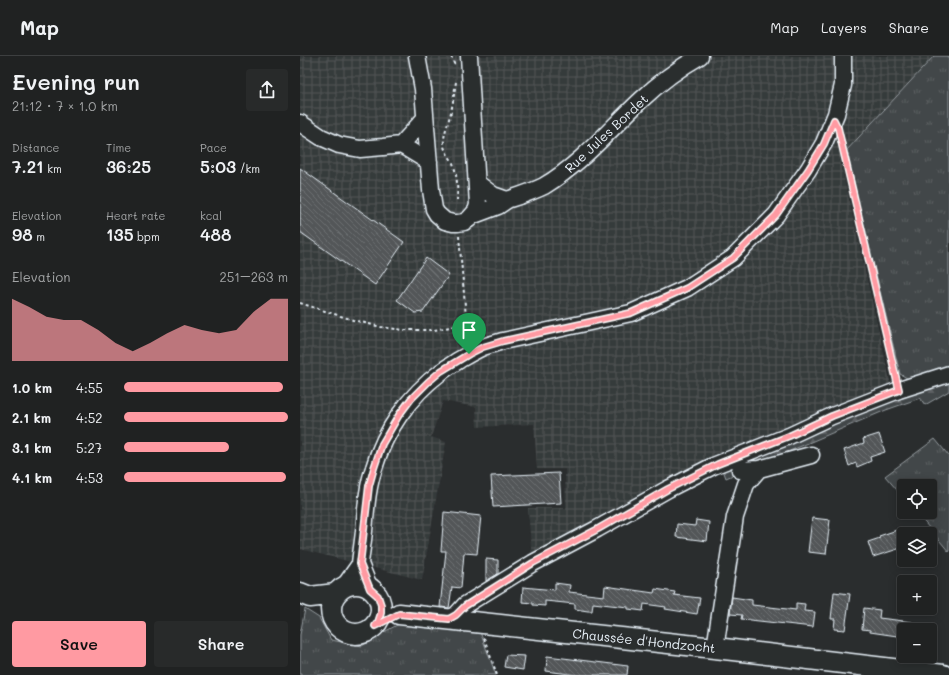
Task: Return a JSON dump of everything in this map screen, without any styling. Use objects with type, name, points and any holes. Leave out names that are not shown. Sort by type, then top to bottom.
[{"type":"main road","points":[[356,584],[364,585],[374,594],[390,604],[399,614],[375,626],[365,633],[358,635],[342,631],[336,625],[332,618],[331,611],[332,603],[340,591],[347,586],[356,584]]},
{"type":"main road","points":[[305,595],[340,591]]},
{"type":"main road","points":[[374,594],[381,605],[381,613],[375,626]]},
{"type":"main road","points":[[305,595],[319,609],[332,618]]},
{"type":"main road","name":"Chaussée d'Hondzocht","points":[[399,614],[851,663],[943,675]]},
{"type":"street","points":[[417,56],[423,89],[431,190],[434,209],[445,221],[458,223]]},
{"type":"street","points":[[469,56],[478,205],[474,215]]},
{"type":"street","name":"Rue Jules Bordet","points":[[458,223],[464,222],[474,215],[498,206],[507,200],[543,186],[570,168],[642,99],[688,63],[700,56]]},
{"type":"street","points":[[340,591],[360,564],[369,486],[382,444],[399,415],[411,399],[441,371],[483,347],[503,341],[631,313],[687,288],[733,258],[776,215],[808,170],[824,144],[836,114],[843,85],[843,56]]},
{"type":"street","points":[[300,123],[321,138],[339,145],[360,149],[401,145],[425,118]]},
{"type":"street","points":[[401,145],[429,162]]},
{"type":"street","points":[[477,183],[493,195],[507,200]]},
{"type":"street","points":[[449,619],[456,615],[465,606],[533,563],[598,529],[668,489],[718,464],[789,436],[832,416],[899,390],[949,374]]},
{"type":"street","points":[[740,470],[759,469],[811,455]]},
{"type":"street","points":[[715,648],[735,517],[746,484],[759,469]]},
{"type":"street","points":[[360,564],[374,594]]},
{"type":"path","points":[[451,56],[457,71]]},
{"type":"path","points":[[457,200],[458,188],[456,174],[452,162],[444,148],[444,138],[458,78]]},
{"type":"path","points":[[834,120],[838,128],[899,390]]},
{"type":"path","points":[[458,223],[469,354]]},
{"type":"path","points":[[300,302],[353,320],[381,327],[402,330],[434,330],[466,324]]},
{"type":"path","points":[[479,622],[497,675]]},
{"type":"shaded area","points":[[300,56],[934,56],[840,159],[891,385],[532,560],[528,508],[566,508],[565,469],[537,469],[534,424],[477,427],[476,407],[443,401],[431,437],[446,442],[422,580],[300,549]]},
{"type":"green space","points":[[934,56],[949,56],[949,368],[912,381],[900,374],[846,151]]},
{"type":"green space","points":[[949,377],[949,391],[925,405],[920,398],[886,410],[726,478],[722,467]]},
{"type":"green space","points":[[935,439],[949,456],[949,552],[937,537],[937,527],[928,527],[922,519],[937,519],[937,479],[897,479],[897,490],[885,476]]},
{"type":"green space","points":[[305,609],[319,618],[331,640],[362,646],[401,623],[480,632],[496,675],[300,675],[300,635]]},
{"type":"building","points":[[300,168],[404,242],[375,285],[300,232]]},
{"type":"building","points":[[426,258],[449,275],[423,312],[415,313],[397,300]]},
{"type":"building","points":[[879,434],[885,452],[870,457],[871,461],[857,467],[856,463],[849,466],[844,450],[864,443],[863,439]]},
{"type":"building","points":[[559,473],[561,503],[493,507],[491,476]]},
{"type":"building","points":[[444,512],[481,516],[477,554],[464,553],[461,588],[452,587],[449,608],[440,607],[446,551],[441,551]]},
{"type":"building","points":[[812,518],[830,520],[826,554],[808,552]]},
{"type":"building","points":[[696,520],[709,522],[707,541],[676,537],[677,524],[695,526]]},
{"type":"building","points":[[897,530],[897,549],[873,557],[868,542],[880,538],[879,536]]},
{"type":"building","points":[[486,559],[498,560],[498,574],[486,581]]},
{"type":"building","points":[[555,583],[570,585],[569,592],[604,596],[605,586],[654,593],[655,589],[675,592],[674,595],[700,598],[697,614],[644,604],[643,611],[628,609],[628,607],[593,603],[592,611],[588,611],[575,609],[575,604],[545,601],[545,606],[522,602],[523,587],[555,590]]},
{"type":"building","points":[[834,592],[850,594],[845,630],[834,629],[835,619],[831,619]]},
{"type":"building","points":[[732,597],[752,600],[752,605],[796,610],[796,603],[805,604],[804,611],[815,612],[813,627],[741,619],[742,615],[730,614]]},
{"type":"building","points":[[864,608],[880,610],[879,618],[912,622],[897,623],[897,636],[870,632],[870,630],[862,629]]},
{"type":"building","points":[[506,655],[525,656],[523,670],[504,667]]},
{"type":"building","points":[[547,656],[628,666],[627,675],[577,675],[546,671]]},
{"type":"route","points":[[834,120],[838,128],[899,390],[832,416],[789,436],[718,464],[668,489],[598,529],[533,563],[465,606],[456,615],[449,619],[399,614],[375,626],[381,613],[381,605],[378,596],[370,589],[360,564],[369,486],[382,444],[399,415],[411,399],[441,371],[469,354],[483,347],[503,341],[631,313],[687,288],[733,258],[776,215],[808,170],[824,144],[834,120]]}]
